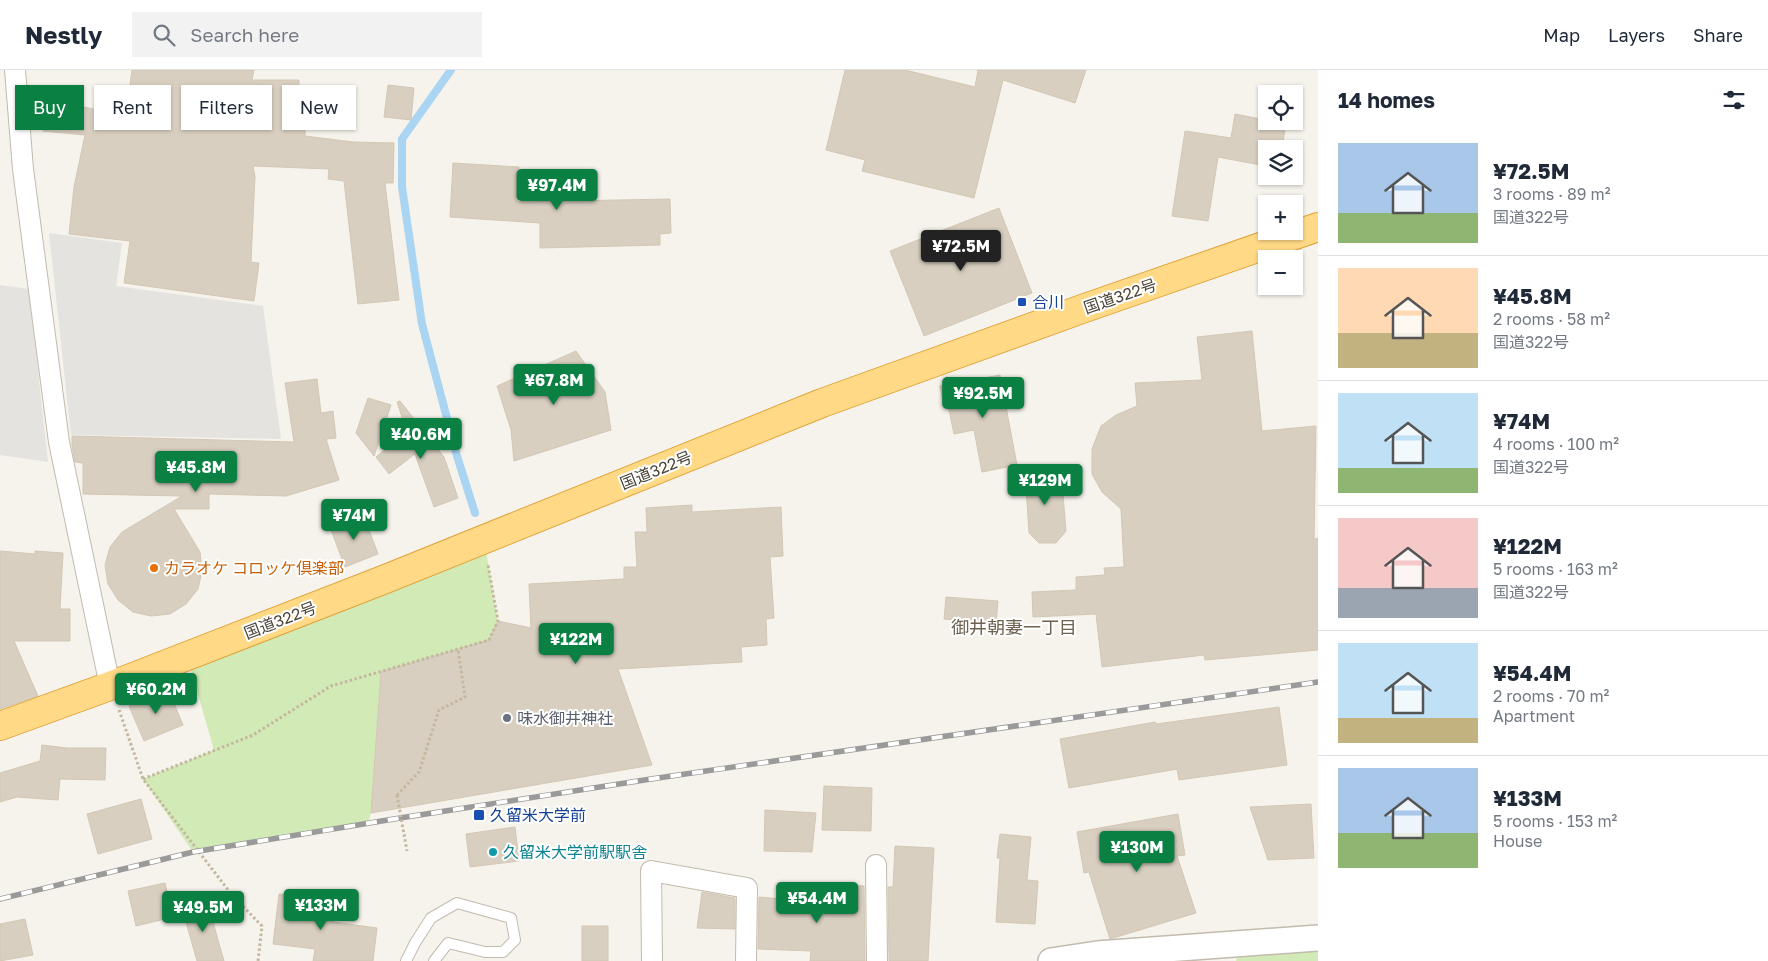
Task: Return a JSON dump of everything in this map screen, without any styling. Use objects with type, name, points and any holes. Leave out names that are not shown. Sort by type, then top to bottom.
[{"type":"highway","name":"国道322号","points":[[0,726],[110,686],[384,580],[822,403],[1082,309],[1318,227]]},
{"type":"street","points":[[15,70],[23,170],[59,442],[110,686]]},
{"type":"street","points":[[876,865],[877,961]]},
{"type":"street","points":[[652,961],[651,871],[747,888],[746,961]]},
{"type":"street","points":[[1051,961],[1097,954],[1318,938]]},
{"type":"lane","points":[[406,961],[431,918],[457,903],[511,918],[515,940],[502,952],[484,952],[448,943],[434,961]]},
{"type":"path","points":[[143,779],[253,735],[331,686],[489,640],[498,622],[484,539]]},
{"type":"path","points":[[406,850],[397,795],[419,772],[439,710],[465,697],[458,649]]},
{"type":"path","points":[[110,686],[143,779],[232,895],[262,926],[258,961]]},
{"type":"green space","points":[[484,539],[498,621],[489,640],[381,672],[371,813],[368,824],[193,852],[143,779],[214,750],[187,656]]},
{"type":"green space","points":[[1318,950],[1318,961],[1236,961],[1238,955]]},
{"type":"shaded area","points":[[49,233],[122,243],[116,286],[263,306],[281,439],[71,435]]},
{"type":"shaded area","points":[[0,285],[29,289],[48,462],[0,455]]},
{"type":"building","points":[[132,70],[254,70],[252,80],[299,80],[299,85],[282,85],[282,130],[305,130],[305,136],[353,142],[394,143],[393,183],[385,183],[399,300],[358,304],[344,181],[328,179],[329,169],[253,166],[255,176],[251,262],[259,263],[254,301],[124,283],[130,241],[69,234],[74,187],[85,135],[43,131],[84,130],[84,107],[94,109],[94,130],[171,130],[171,85],[130,85]]},
{"type":"building","points":[[845,70],[905,70],[975,87],[978,70],[1086,70],[1075,103],[1003,80],[974,198],[862,171],[865,160],[826,150]]},
{"type":"building","points":[[388,85],[414,88],[411,120],[384,117]]},
{"type":"building","points":[[1235,114],[1258,118],[1258,130],[1285,130],[1283,140],[1258,140],[1258,164],[1218,157],[1208,221],[1172,216],[1185,131],[1231,138]]},
{"type":"building","points":[[453,163],[519,167],[517,202],[670,199],[671,233],[660,234],[660,245],[540,248],[540,223],[450,217]]},
{"type":"building","points":[[999,208],[1032,293],[924,336],[890,251]]},
{"type":"building","points":[[1252,331],[1262,431],[1316,426],[1314,539],[1318,538],[1318,650],[1205,660],[1204,655],[1102,667],[1096,614],[1033,617],[1032,592],[1076,590],[1076,577],[1105,575],[1104,568],[1124,567],[1121,509],[1102,492],[1092,474],[1092,449],[1101,426],[1116,415],[1137,406],[1135,383],[1202,380],[1197,337]]},
{"type":"building","points":[[576,351],[605,392],[611,430],[514,461],[511,430],[497,386]]},
{"type":"building","points":[[1000,375],[1017,465],[982,472],[974,430],[954,434],[948,405],[944,405],[940,386]]},
{"type":"building","points":[[317,379],[321,413],[333,411],[336,438],[326,439],[339,480],[286,496],[209,494],[209,509],[174,509],[200,552],[202,571],[198,589],[186,604],[170,614],[151,616],[133,612],[118,600],[108,584],[105,565],[110,547],[122,532],[182,496],[83,494],[83,463],[75,462],[72,436],[294,442],[285,383]]},
{"type":"building","points":[[368,398],[391,405],[374,456],[356,433]]},
{"type":"building","points":[[400,401],[444,457],[458,498],[434,507],[415,454],[389,474],[376,457],[407,432],[397,402]]},
{"type":"building","points":[[1053,470],[1062,482],[1066,531],[1056,543],[1039,543],[1029,533],[1025,471]]},
{"type":"building","points":[[692,505],[692,512],[781,507],[783,556],[770,557],[774,618],[766,619],[767,645],[741,647],[742,662],[618,669],[652,765],[371,813],[381,672],[489,640],[498,621],[531,628],[529,584],[624,579],[624,567],[637,567],[635,532],[647,532],[646,508]]},
{"type":"building","points":[[363,514],[378,554],[345,567],[330,527]]},
{"type":"building","points":[[0,551],[35,554],[35,551],[63,553],[60,609],[70,609],[70,641],[14,641],[38,696],[0,709]]},
{"type":"building","points":[[946,597],[998,601],[996,624],[944,619]]},
{"type":"building","points":[[168,689],[183,725],[144,741],[129,706]]},
{"type":"building","points":[[1279,707],[1287,765],[1179,780],[1177,769],[1069,788],[1060,739],[1155,722],[1156,724]]},
{"type":"building","points":[[42,745],[67,748],[106,748],[105,780],[60,779],[58,800],[17,797],[0,802],[0,773],[40,761]]},
{"type":"building","points":[[824,786],[872,788],[871,831],[822,830]]},
{"type":"building","points":[[141,799],[152,839],[98,854],[87,814]]},
{"type":"building","points":[[1311,804],[1314,858],[1268,860],[1250,807]]},
{"type":"building","points":[[765,810],[816,813],[812,852],[764,851]]},
{"type":"building","points":[[1178,814],[1185,855],[1177,856],[1196,913],[1110,939],[1089,872],[1084,873],[1077,832]]},
{"type":"building","name":"久留米大学前駅駅舎","points":[[515,827],[519,861],[470,867],[466,834]]},
{"type":"building","points":[[1000,834],[1031,837],[1027,880],[1038,881],[1035,924],[996,922],[1000,858],[997,858]]},
{"type":"building","points":[[895,846],[934,848],[928,961],[889,961],[888,887],[893,887]]},
{"type":"building","points":[[165,883],[173,917],[136,926],[128,891]]},
{"type":"building","points":[[812,884],[864,886],[865,961],[810,961],[811,951],[758,949],[759,897],[811,902]]},
{"type":"building","points":[[702,892],[735,898],[735,929],[697,928]]},
{"type":"building","points":[[279,894],[316,898],[315,904],[335,907],[333,922],[377,928],[373,961],[313,961],[315,949],[273,944]]},
{"type":"building","points":[[207,901],[224,961],[197,961],[182,908]]},
{"type":"building","points":[[25,919],[33,955],[0,961],[0,924]]},
{"type":"building","points":[[582,926],[608,926],[608,961],[582,961]]},
{"type":"waterway","points":[[451,70],[402,139],[402,187],[422,324],[457,456],[475,513]]},
{"type":"railway","points":[[0,899],[193,852],[651,779],[1318,682]]},
{"type":"place","name":"合川","points":[[1022,302]]},
{"type":"place","name":"カラオケ コロッケ倶楽部","points":[[154,568]]},
{"type":"place","name":"味水御井神社","points":[[507,718]]},
{"type":"place","name":"久留米大学前","points":[[479,815]]},
{"type":"place","name":"久留米大学前駅駅舎","points":[[493,852]]},
{"type":"district","name":"御井朝妻一丁目","points":[[1014,628]]}]
